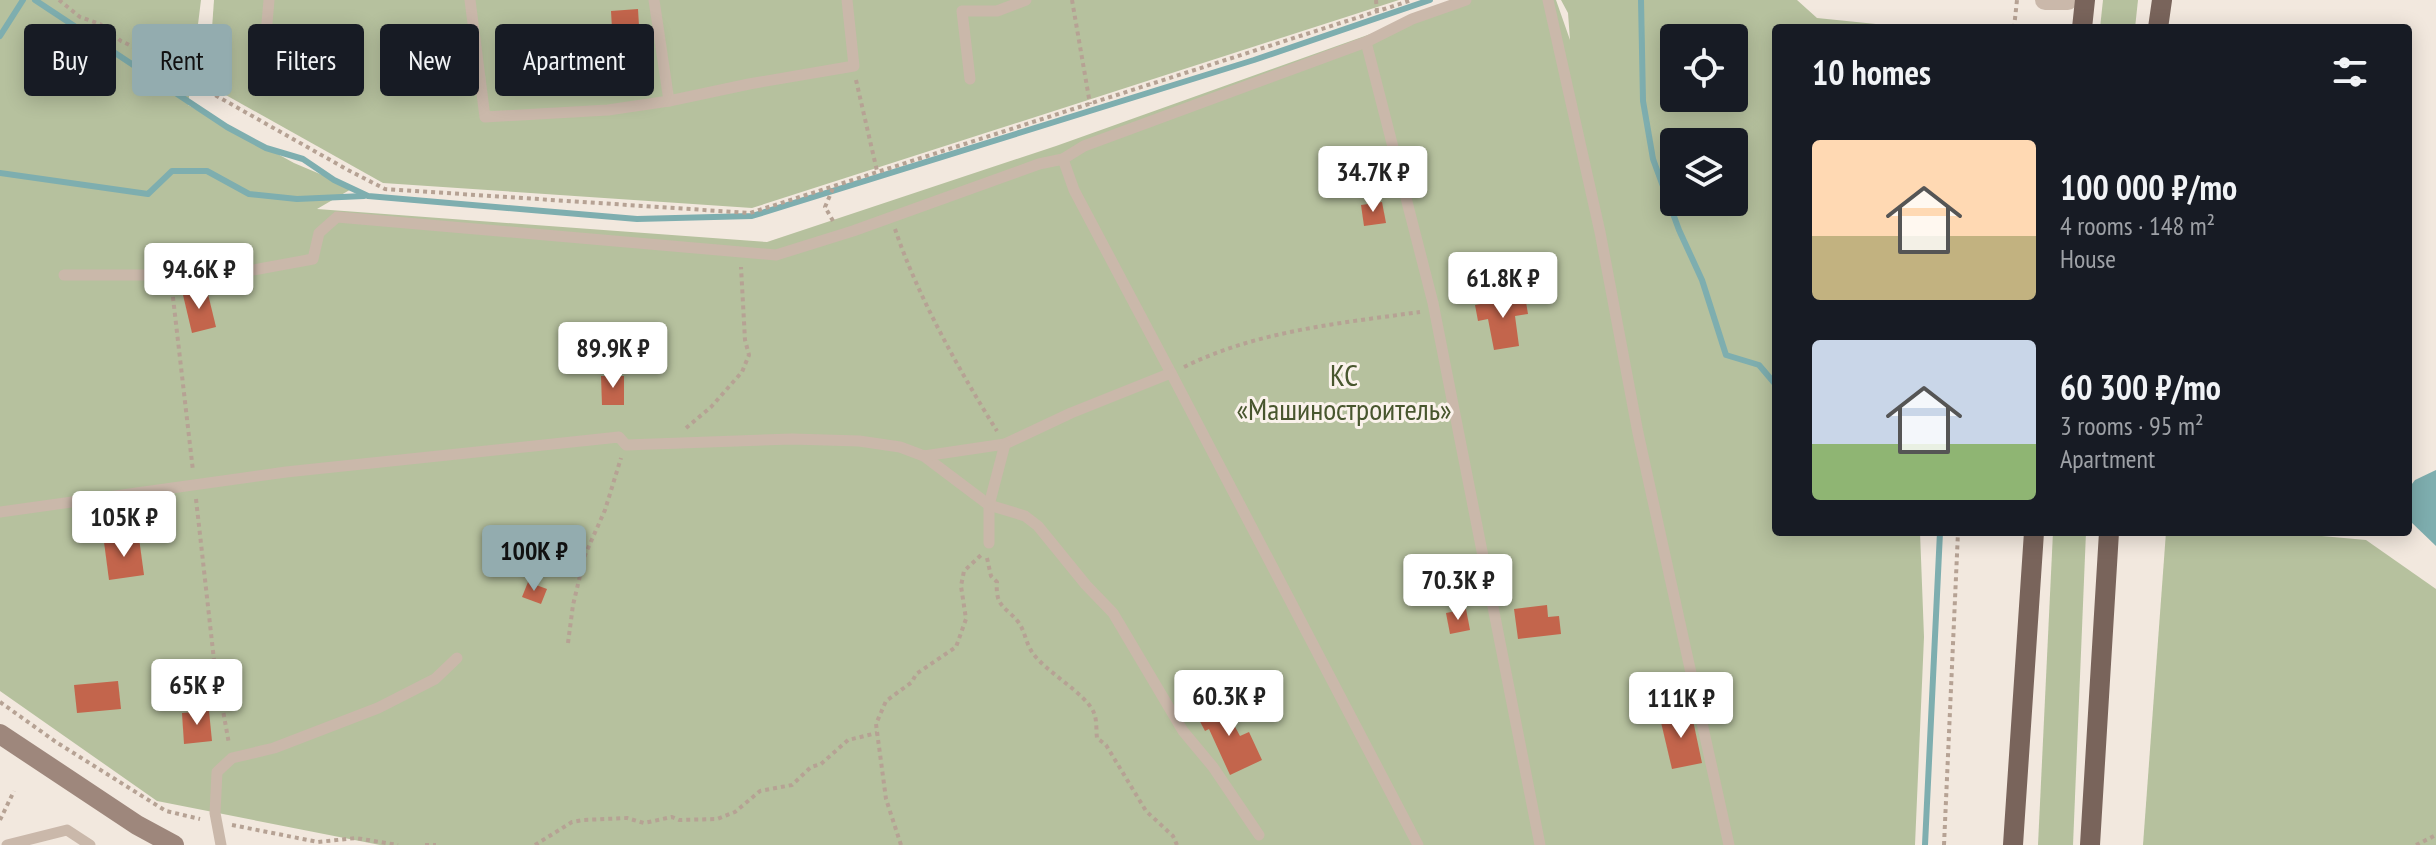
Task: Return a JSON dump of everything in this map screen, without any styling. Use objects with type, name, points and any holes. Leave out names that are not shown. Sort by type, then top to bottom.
[{"type":"main road","points":[[2082,24],[2085,0]]},
{"type":"main road","points":[[2159,24],[2162,0]]},
{"type":"main road","points":[[2013,845],[2034,536]]},
{"type":"main road","points":[[2090,845],[2109,536]]},
{"type":"main road","points":[[0,734],[137,825],[174,845]]},
{"type":"street","points":[[2045,0],[2068,0]]},
{"type":"lane","points":[[267,24],[269,0]]},
{"type":"lane","points":[[470,0],[485,117],[608,110],[854,66],[847,0]]},
{"type":"lane","points":[[654,0],[669,101]]},
{"type":"lane","points":[[970,79],[962,6],[997,11],[1026,0]]},
{"type":"lane","points":[[64,275],[226,275],[313,259],[319,233],[337,217],[776,255],[853,231],[890,215],[1039,164],[1063,159],[1084,146],[1366,42],[1412,19],[1466,0]]},
{"type":"lane","points":[[1548,0],[1729,845]]},
{"type":"lane","points":[[1366,42],[1434,310],[1540,845]]},
{"type":"lane","points":[[1063,159],[1074,190],[1418,845]]},
{"type":"lane","points":[[924,456],[1005,444],[1071,413],[1171,373]]},
{"type":"lane","points":[[0,512],[286,472],[619,437],[626,445],[792,439],[859,441],[900,447],[924,456],[989,505],[1025,516],[1038,526],[1113,613],[1183,731],[1213,767],[1259,835]]},
{"type":"lane","points":[[989,543],[989,505],[1005,444]]},
{"type":"lane","points":[[221,845],[216,820],[217,772],[232,758],[274,748],[378,708],[435,679],[457,658]]},
{"type":"lane","points":[[7,845],[67,830],[90,845]]},
{"type":"path","points":[[59,0],[80,17],[100,24],[121,41],[138,49],[172,77],[201,77],[215,95],[385,189],[750,213],[1412,0]]},
{"type":"path","points":[[1072,0],[1090,104]]},
{"type":"path","points":[[1376,0],[1377,11]]},
{"type":"path","points":[[2014,24],[2017,0]]},
{"type":"path","points":[[854,66],[862,114],[877,171]]},
{"type":"path","points":[[835,184],[825,207],[831,220],[853,231]]},
{"type":"path","points":[[890,215],[905,260],[969,384],[1005,444]]},
{"type":"path","points":[[674,444],[693,420],[711,407],[742,372],[749,355],[740,285],[742,253]]},
{"type":"path","points":[[170,274],[214,660],[232,758]]},
{"type":"path","points":[[1171,373],[1236,345],[1347,322],[1434,310]]},
{"type":"path","points":[[568,643],[585,555],[605,510],[626,445]]},
{"type":"path","points":[[1944,845],[1958,536]]},
{"type":"path","points":[[901,845],[886,799],[876,724],[886,701],[912,682],[916,674],[956,647],[966,619],[961,586],[964,571],[985,550],[991,576],[997,582],[996,595],[1000,606],[1012,614],[1023,629],[1031,650],[1048,670],[1064,681],[1094,711],[1097,738],[1106,745],[1146,811],[1173,836],[1177,845]]},
{"type":"path","points":[[0,702],[56,742],[166,811],[318,842],[356,838],[398,845]]},
{"type":"path","points":[[535,845],[572,822],[591,819],[627,818],[644,823],[672,817],[679,820],[717,819],[735,812],[760,791],[792,785],[848,740],[877,733]]},
{"type":"path","points":[[0,820],[14,791]]},
{"type":"path","points":[[2416,845],[2436,835]]},
{"type":"path","points":[[425,845],[436,845]]},
{"type":"green space","name":"КС «Машиностроитель»","points":[[0,0],[201,0],[198,24],[132,24],[132,96],[189,96],[188,105],[294,163],[353,188],[317,209],[767,242],[1056,146],[1466,0],[1556,0],[1570,40],[1568,13],[1561,0],[1797,0],[1817,18],[1876,24],[1772,24],[1772,536],[1920,536],[1924,637],[1915,845],[380,845],[157,801],[0,691]]},
{"type":"green space","points":[[214,0],[1399,0],[752,208],[383,183],[228,96],[232,96],[232,24],[212,24]]},
{"type":"green space","points":[[2103,0],[2138,0],[2135,24],[2100,24]]},
{"type":"green space","points":[[2053,536],[2086,536],[2073,845],[2038,845]]},
{"type":"green space","points":[[2166,536],[2322,536],[2366,540],[2436,589],[2436,845],[2143,845]]},
{"type":"water","points":[[2436,470],[2436,546],[2412,523],[2412,484]]},
{"type":"building","points":[[638,9],[639,24],[612,24],[611,11]]},
{"type":"building","points":[[1382,202],[1386,223],[1364,226],[1361,205]]},
{"type":"building","points":[[207,290],[216,327],[192,333],[183,295]]},
{"type":"building","points":[[1525,296],[1528,314],[1515,316],[1519,346],[1494,350],[1488,319],[1478,321],[1475,305]]},
{"type":"building","points":[[601,376],[624,376],[624,405],[602,405]]},
{"type":"building","points":[[139,538],[144,575],[109,580],[104,542]]},
{"type":"building","points":[[528,582],[547,589],[541,604],[522,597]]},
{"type":"building","points":[[1547,605],[1548,617],[1559,616],[1561,634],[1518,639],[1514,609]]},
{"type":"building","points":[[1466,609],[1470,630],[1450,634],[1446,613]]},
{"type":"building","points":[[118,681],[121,709],[77,713],[74,685]]},
{"type":"building","points":[[1220,699],[1240,736],[1249,732],[1262,760],[1230,775],[1209,729],[1205,731],[1195,712]]},
{"type":"building","points":[[209,711],[212,741],[184,744],[182,713]]},
{"type":"building","points":[[1691,711],[1702,763],[1672,769],[1660,718]]},
{"type":"waterway","points":[[0,36],[23,0]]},
{"type":"waterway","points":[[35,0],[227,127],[266,148],[303,159],[334,180],[368,196],[637,219],[752,216],[1254,60],[1430,0]]},
{"type":"waterway","points":[[1641,0],[1643,101],[1653,159],[1679,230],[1702,280],[1726,355],[1759,365],[1772,380]]},
{"type":"waterway","points":[[0,173],[148,194],[172,171],[207,171],[249,194],[297,199],[364,196]]},
{"type":"waterway","points":[[1925,845],[1940,536]]}]
